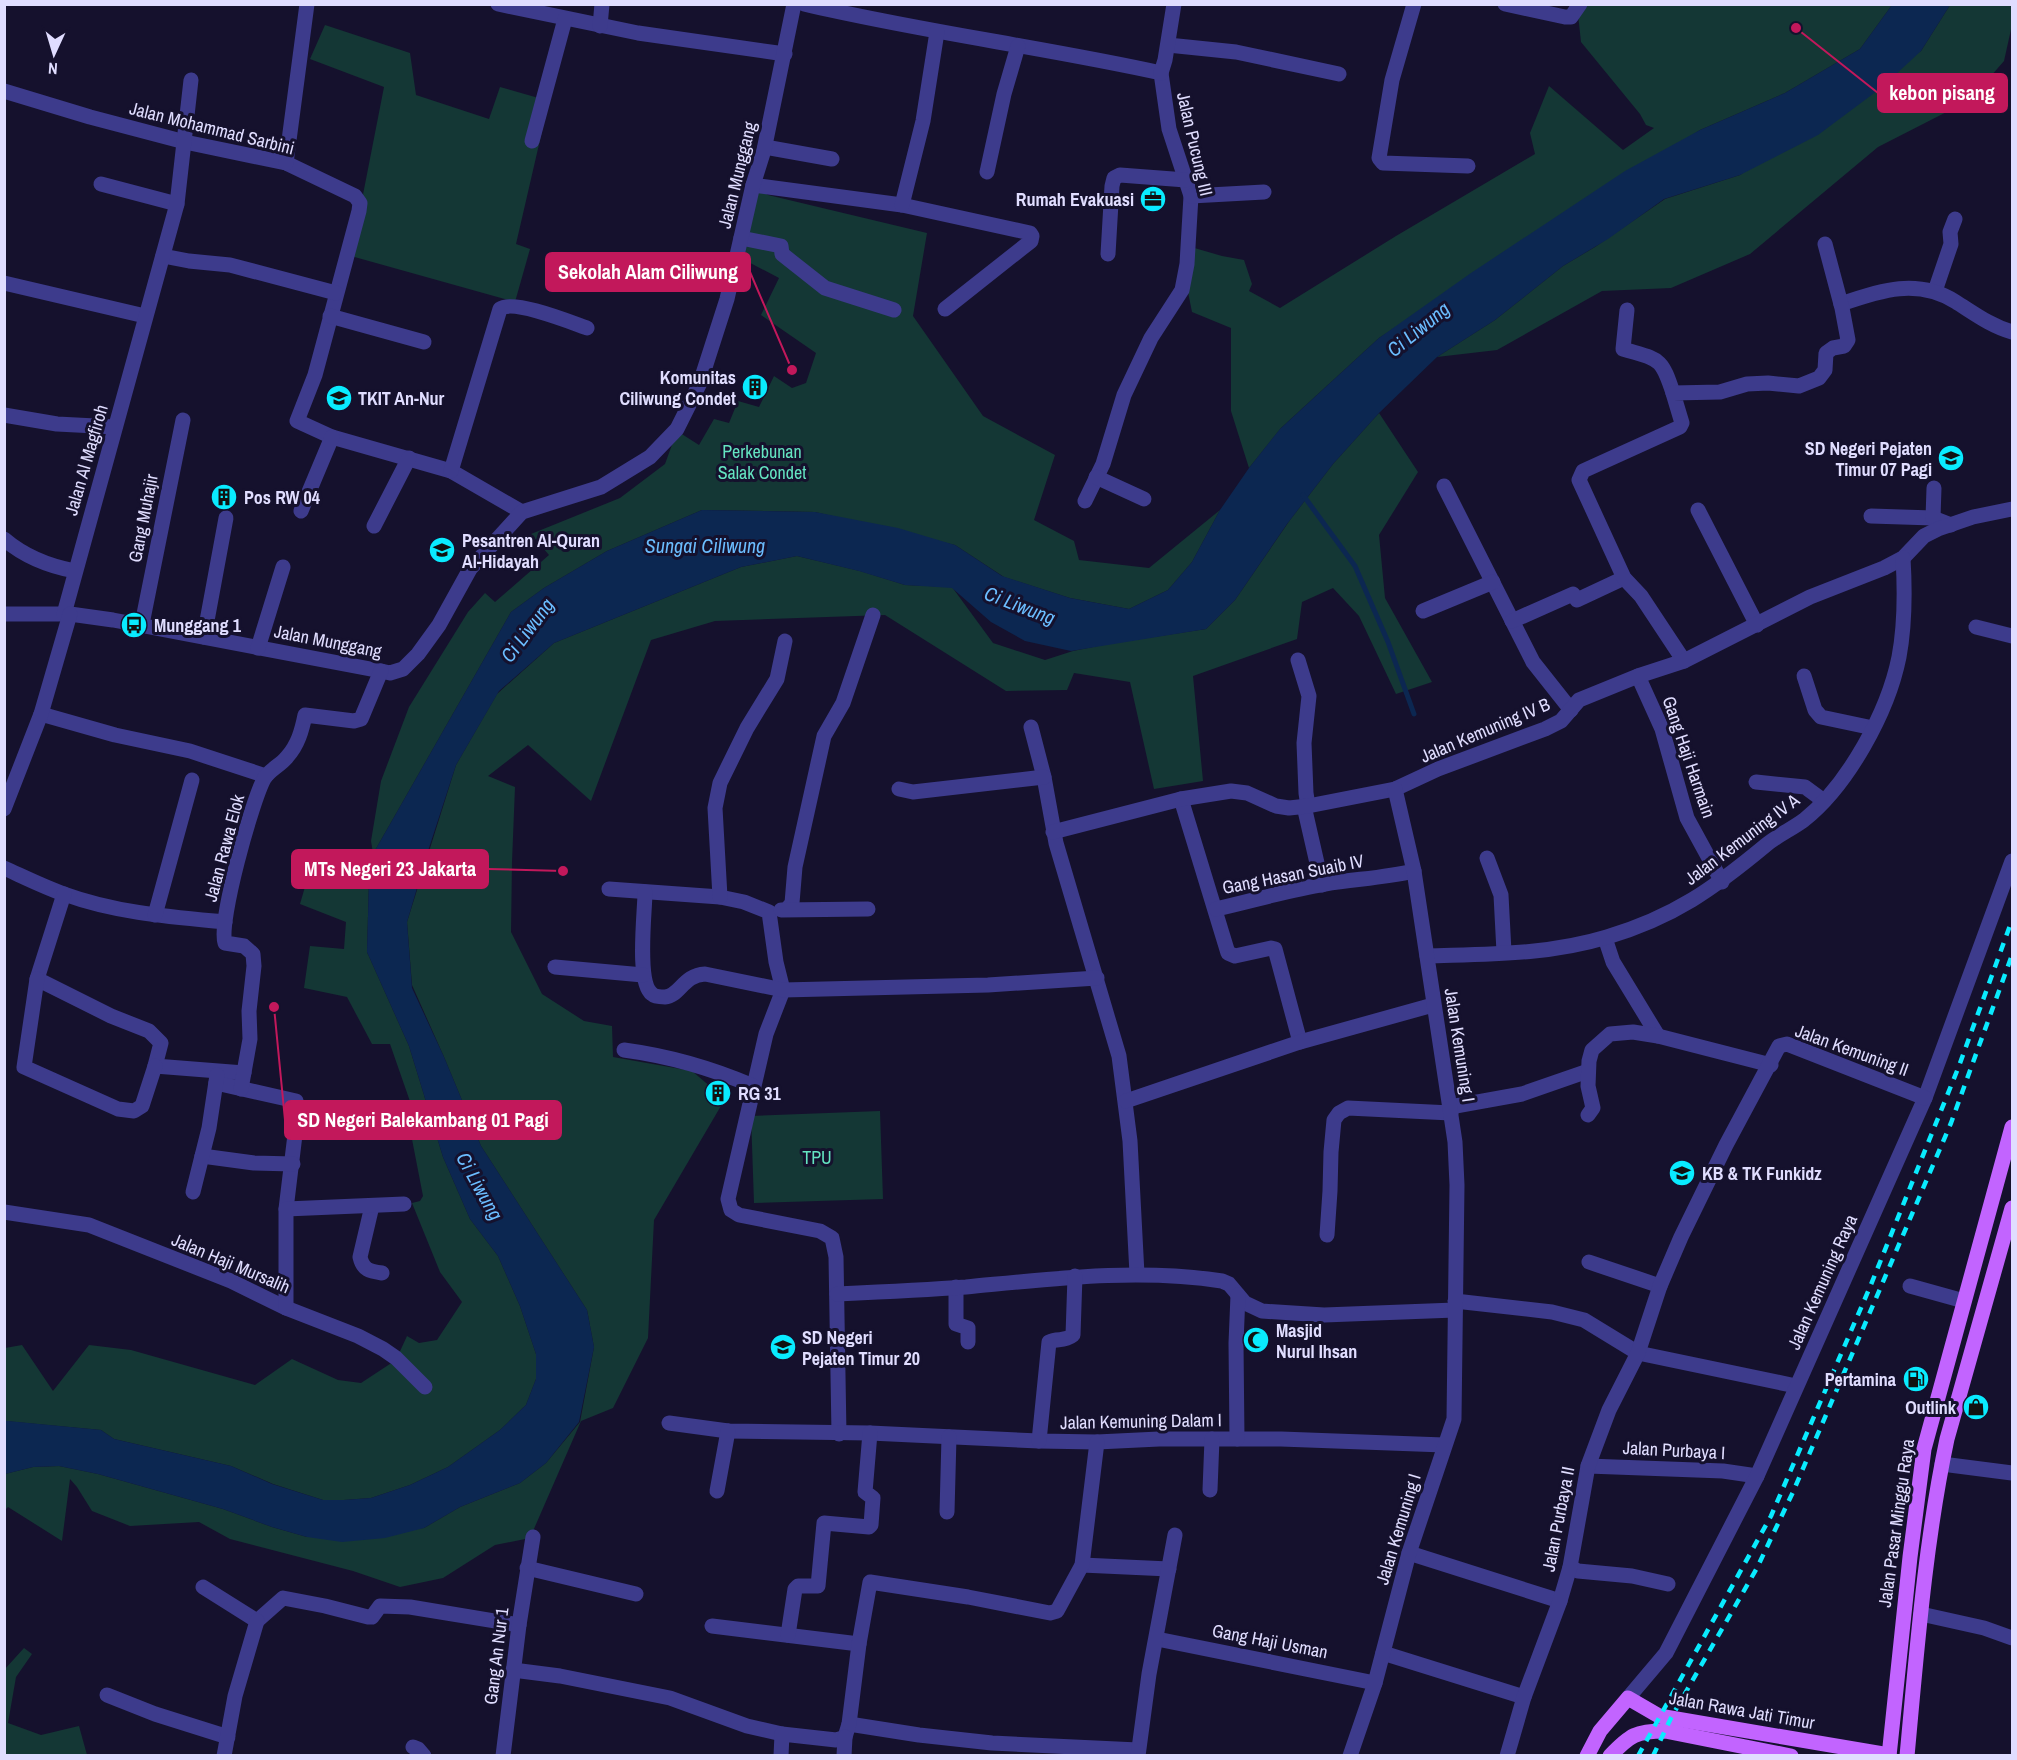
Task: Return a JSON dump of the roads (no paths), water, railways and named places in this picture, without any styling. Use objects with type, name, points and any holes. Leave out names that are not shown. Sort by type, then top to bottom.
[{"type":"main road","name":"Jalan Pasar Minggu Raya","points":[[1888,1755],[1922,1461],[2013,1127]]},
{"type":"main road","name":"Jalan Pasar Minggu Raya","points":[[1907,1755],[1925,1566],[1942,1464],[2013,1208]]},
{"type":"main road","name":"Jalan Rawa Jati Timur","points":[[1628,1698],[1659,1716],[1888,1755]]},
{"type":"main road","points":[[1587,1755],[1600,1731],[1628,1698]]},
{"type":"main road","points":[[1600,1731],[1601,1755]]},
{"type":"main road","name":"Jalan Rawa Jati Timur","points":[[1610,1755],[1629,1736],[1650,1731],[1665,1731],[1768,1753],[1791,1755]]},
{"type":"street","points":[[286,163],[307,4]]},
{"type":"street","points":[[498,4],[600,26],[785,54]]},
{"type":"street","points":[[600,26],[602,4]]},
{"type":"street","name":"Jalan Munggang","points":[[4,614],[67,614],[142,624],[390,673],[403,669],[418,654],[439,625],[470,569],[522,512],[601,487],[650,457],[677,429],[700,383],[727,300],[753,185],[765,147],[794,4]]},
{"type":"street","name":"Jalan Pucung III","points":[[804,4],[937,32],[1161,73],[1166,116],[1191,196],[1182,290],[1151,338],[1124,395],[1103,464],[1085,501]]},
{"type":"street","points":[[1161,73],[1174,4]]},
{"type":"street","points":[[1414,4],[1396,58],[1379,158],[1383,163],[1468,166]]},
{"type":"street","points":[[1504,4],[1537,7],[1571,17],[1580,4]]},
{"type":"street","points":[[532,141],[565,19]]},
{"type":"street","points":[[902,205],[923,122],[937,32]]},
{"type":"street","points":[[1168,45],[1236,52],[1339,74]]},
{"type":"street","points":[[987,172],[1001,105],[1018,46]]},
{"type":"street","name":"Jalan Al Magfiroh","points":[[4,809],[41,714],[67,614],[75,571],[177,204],[191,80]]},
{"type":"street","name":"Jalan Mohammad Sarbini","points":[[4,91],[185,142],[286,163],[351,194],[360,203],[347,258],[315,375],[297,421],[332,437],[452,471],[522,512]]},
{"type":"street","points":[[765,147],[832,159]]},
{"type":"street","points":[[1108,254],[1114,178],[1120,175],[1186,180]]},
{"type":"street","points":[[101,184],[177,204]]},
{"type":"street","points":[[753,185],[902,205],[1026,232],[1032,236],[1031,241],[945,309]]},
{"type":"street","points":[[1191,196],[1264,192]]},
{"type":"street","points":[[1935,291],[1951,244],[1950,232],[1955,219]]},
{"type":"street","points":[[741,238],[781,246],[782,254],[825,288],[894,310]]},
{"type":"street","points":[[1673,393],[1719,392],[1747,384],[1768,383],[1799,386],[1820,378],[1824,370],[1826,353],[1833,348],[1844,346],[1848,340],[1841,303],[1825,244]]},
{"type":"street","points":[[163,256],[230,265],[336,293]]},
{"type":"street","points":[[4,283],[145,316]]},
{"type":"street","points":[[1841,303],[1899,288],[1935,291],[1992,325],[2013,332]]},
{"type":"street","points":[[452,471],[500,309],[508,305],[542,312],[587,328]]},
{"type":"street","points":[[1627,310],[1623,349],[1658,360],[1665,367],[1682,423],[1680,427],[1583,471],[1580,480],[1624,578],[1641,596],[1684,661]]},
{"type":"street","points":[[330,316],[424,342]]},
{"type":"street","points":[[4,416],[57,424],[115,427]]},
{"type":"street","name":"Gang Muhajir","points":[[142,624],[183,420]]},
{"type":"street","points":[[301,511],[332,437]]},
{"type":"street","points":[[374,526],[409,458]]},
{"type":"street","points":[[1096,477],[1144,499]]},
{"type":"street","points":[[1444,486],[1533,662],[1571,710]]},
{"type":"street","points":[[1933,518],[1934,488]]},
{"type":"street","points":[[1904,558],[1924,536],[1973,517],[2013,509]]},
{"type":"street","points":[[1698,510],[1758,625]]},
{"type":"street","points":[[1871,516],[1933,518],[1951,525]]},
{"type":"street","points":[[204,637],[226,518]]},
{"type":"street","points":[[4,539],[15,549],[40,562],[75,571]]},
{"type":"street","name":"Jalan Kemuning IV B","points":[[1053,832],[1181,800],[1231,791],[1254,795],[1276,806],[1289,808],[1395,789],[1438,769],[1545,729],[1561,721],[1579,700],[1638,676],[1684,661],[1810,597],[1904,558]]},
{"type":"street","name":"Jalan Kemuning IV A","points":[[1427,956],[1529,952],[1571,946],[1647,924],[1722,882],[1772,840],[1804,820],[1839,784],[1873,728],[1887,694],[1898,658],[1904,618],[1904,558]]},
{"type":"street","points":[[258,648],[283,567]]},
{"type":"street","points":[[1512,621],[1573,594],[1577,600],[1624,578]]},
{"type":"street","points":[[1423,611],[1493,582]]},
{"type":"street","points":[[788,909],[792,903],[795,867],[824,736],[843,703],[873,615]]},
{"type":"street","points":[[1976,627],[2013,636]]},
{"type":"street","points":[[720,897],[715,808],[720,783],[747,728],[777,680],[785,641]]},
{"type":"street","points":[[1298,660],[1309,696],[1304,743],[1306,806],[1322,885]]},
{"type":"street","name":"Jalan Rawa Elok","points":[[4,868],[64,894],[106,906],[154,915],[225,922],[247,829],[258,792],[266,776],[288,757],[297,743],[305,715],[354,721],[361,719],[381,671]]},
{"type":"street","name":"Gang Haji Harmain","points":[[1638,676],[1662,729],[1687,818],[1722,882]]},
{"type":"street","points":[[1804,676],[1815,710],[1821,717],[1873,728]]},
{"type":"street","points":[[41,714],[115,735],[190,751],[266,776]]},
{"type":"street","points":[[1031,727],[1044,777],[1053,832],[1119,1056],[1130,1141],[1137,1274]]},
{"type":"street","points":[[898,789],[913,792],[1044,777]]},
{"type":"street","points":[[154,915],[192,780]]},
{"type":"street","points":[[1756,782],[1805,787],[1824,801]]},
{"type":"street","name":"Jalan Kemuning I","points":[[1350,1755],[1375,1683],[1409,1553],[1454,1419],[1455,1142],[1414,872],[1395,789]]},
{"type":"street","points":[[1181,800],[1228,953],[1235,956],[1275,949],[1300,1042]]},
{"type":"street","points":[[1487,858],[1501,895],[1504,952]]},
{"type":"street","name":"Jalan Kemuning Raya","points":[[1628,1698],[1666,1653],[1757,1476],[1925,1098],[2013,861]]},
{"type":"street","name":"Gang Hasan Suaib IV","points":[[1216,909],[1322,885],[1414,872]]},
{"type":"street","points":[[609,889],[720,897],[744,902],[769,912],[788,909],[868,909]]},
{"type":"street","points":[[645,892],[643,975],[650,993],[654,996],[672,995],[688,979],[697,974],[783,990],[988,986],[1097,978]]},
{"type":"street","points":[[37,979],[111,1016],[149,1031],[161,1043],[142,1106],[134,1111],[118,1109],[24,1067],[37,979],[64,894]]},
{"type":"street","points":[[769,912],[776,962],[783,990],[766,1034],[728,1199],[731,1209],[739,1215],[820,1231],[829,1234],[832,1238],[836,1257],[839,1434]]},
{"type":"street","points":[[225,922],[225,943],[244,946],[253,954],[254,966],[249,1011],[250,1039],[241,1089]]},
{"type":"street","points":[[1605,938],[1613,962],[1658,1036]]},
{"type":"street","points":[[555,967],[643,975]]},
{"type":"street","points":[[1125,1101],[1300,1042],[1433,1005]]},
{"type":"street","points":[[1588,1115],[1593,1108],[1588,1086],[1592,1050],[1610,1034],[1633,1032],[1658,1036],[1771,1065]]},
{"type":"street","name":"Jalan Kemuning II","points":[[1638,1353],[1660,1286],[1681,1237],[1721,1155],[1771,1065],[1779,1046],[1787,1044],[1925,1098]]},
{"type":"street","points":[[624,1050],[694,1064],[753,1086]]},
{"type":"street","points":[[155,1066],[217,1078],[241,1089],[296,1101],[298,1110],[286,1209],[286,1308]]},
{"type":"street","points":[[1327,1235],[1334,1120],[1339,1113],[1348,1108],[1451,1110],[1522,1094],[1588,1071]]},
{"type":"street","points":[[217,1078],[244,1073]]},
{"type":"street","points":[[193,1192],[217,1078]]},
{"type":"street","points":[[202,1156],[293,1164]]},
{"type":"street","points":[[286,1209],[404,1204]]},
{"type":"street","points":[[372,1206],[360,1257],[362,1265],[368,1271],[382,1273]]},
{"type":"street","name":"Jalan Haji Mursalih","points":[[4,1212],[89,1225],[231,1281],[286,1308],[358,1336],[383,1349],[396,1358],[425,1387]]},
{"type":"street","points":[[1589,1262],[1660,1286]]},
{"type":"street","points":[[837,1294],[956,1287],[1075,1276],[1137,1274],[1222,1281],[1229,1284],[1253,1309],[1285,1313],[1335,1315],[1455,1306],[1541,1311],[1584,1320],[1638,1353],[1796,1386]]},
{"type":"street","points":[[1040,1440],[1049,1342],[1066,1340],[1073,1335],[1075,1276]]},
{"type":"street","points":[[1910,1286],[1964,1300]]},
{"type":"street","points":[[956,1287],[956,1324],[968,1328],[968,1342]]},
{"type":"street","points":[[1238,1295],[1236,1343],[1238,1439]]},
{"type":"street","name":"Jalan Purbaya II","points":[[1507,1755],[1524,1697],[1560,1601],[1570,1567],[1588,1466],[1609,1410],[1638,1353]]},
{"type":"street","name":"Jalan Kemuning Dalam I","points":[[669,1423],[728,1431],[870,1433],[1097,1442],[1281,1439],[1444,1445]]},
{"type":"street","points":[[717,1491],[728,1431]]},
{"type":"street","points":[[788,1635],[795,1589],[798,1586],[818,1586],[824,1523],[868,1527],[871,1525],[873,1498],[865,1492],[870,1433]]},
{"type":"street","points":[[947,1512],[949,1437]]},
{"type":"street","points":[[1210,1490],[1212,1439]]},
{"type":"street","points":[[844,1755],[868,1584],[870,1582],[1054,1613],[1061,1606],[1082,1565],[1097,1442]]},
{"type":"street","points":[[1942,1464],[2010,1473]]},
{"type":"street","name":"Jalan Purbaya I","points":[[1588,1466],[1723,1471],[1757,1476]]},
{"type":"street","points":[[513,1670],[560,1676],[670,1698],[747,1726],[782,1734],[836,1740],[847,1731],[1138,1753],[1175,1535]]},
{"type":"street","name":"Gang An Nur 1","points":[[503,1755],[527,1565],[533,1538]]},
{"type":"street","points":[[1409,1553],[1560,1601]]},
{"type":"street","points":[[527,1565],[636,1594]]},
{"type":"street","points":[[1082,1565],[1169,1569]]},
{"type":"street","points":[[1570,1567],[1578,1571],[1632,1576],[1668,1584]]},
{"type":"street","points":[[203,1587],[257,1621]]},
{"type":"street","points":[[225,1755],[235,1696],[257,1621],[283,1598],[368,1617],[372,1617],[380,1605],[385,1605],[519,1625]]},
{"type":"street","points":[[1921,1614],[1987,1629],[2013,1638]]},
{"type":"street","points":[[712,1626],[859,1644]]},
{"type":"street","name":"Gang Haji Usman","points":[[1157,1638],[1375,1683]]},
{"type":"street","points":[[1383,1653],[1524,1697]]},
{"type":"street","points":[[107,1695],[155,1714],[228,1737]]},
{"type":"street","points":[[781,1755],[782,1734]]},
{"type":"street","points":[[1768,1753],[1771,1734]]},
{"type":"water","name":"Sungai Ciliwung","points":[[1892,5],[1950,5],[1921,51],[1881,88],[1818,135],[1740,175],[1664,199],[1608,239],[1563,266],[1495,320],[1437,357],[1379,413],[1333,464],[1287,524],[1235,600],[1206,629],[1071,651],[1025,641],[991,622],[952,588],[905,585],[797,556],[741,567],[554,643],[499,691],[456,765],[407,922],[412,988],[481,1146],[587,1310],[594,1347],[579,1422],[546,1463],[520,1483],[460,1507],[424,1528],[385,1538],[342,1542],[307,1537],[223,1509],[98,1474],[59,1466],[33,1467],[5,1474],[5,1421],[8,1421],[101,1430],[114,1439],[231,1466],[272,1484],[323,1500],[371,1498],[410,1485],[448,1467],[500,1430],[526,1405],[536,1379],[536,1354],[520,1306],[498,1256],[470,1219],[443,1157],[409,1046],[367,952],[369,880],[373,854],[511,612],[544,588],[607,551],[702,510],[815,512],[898,528],[955,545],[1002,576],[1070,598],[1129,609],[1168,590],[1192,562],[1220,510],[1280,429],[1379,338],[1471,273],[1625,171],[1700,130],[1785,93],[1860,49]]},
{"type":"waterway","points":[[1303,495],[1355,566],[1388,642],[1414,714]]},
{"type":"railway","points":[[1638,1756],[1771,1516],[1870,1287],[1959,1066],[2012,920]]},
{"type":"railway","points":[[1653,1756],[1671,1718],[1757,1568],[1793,1492],[1951,1123],[2012,955]]},
{"type":"place","name":"kebon pisang","points":[[1796,28]]},
{"type":"place","name":"Rumah Evakuasi","points":[[1153,199]]},
{"type":"place","name":"Sekolah Alam Ciliwung","points":[[792,370]]},
{"type":"place","name":"Komunitas Ciliwung Condet","points":[[755,387]]},
{"type":"place","name":"TKIT An-Nur","points":[[339,398]]},
{"type":"place","name":"SD Negeri Pejaten Timur 07 Pagi","points":[[1951,458]]},
{"type":"place","name":"Pos RW 04","points":[[224,497]]},
{"type":"place","name":"Pesantren Al-Quran Al-Hidayah","points":[[442,550]]},
{"type":"place","name":"Munggang 1","points":[[134,625]]},
{"type":"place","name":"MTs Negeri 23 Jakarta","points":[[563,871]]},
{"type":"place","name":"SD Negeri Balekambang 01 Pagi","points":[[274,1007]]},
{"type":"place","name":"RG 31","points":[[718,1093]]},
{"type":"place","name":"KB & TK Funkidz","points":[[1682,1173]]},
{"type":"place","name":"Masjid Nurul Ihsan","points":[[1256,1340]]},
{"type":"place","name":"SD Negeri Pejaten Timur 20","points":[[783,1347]]},
{"type":"place","name":"Pertamina","points":[[1916,1379]]},
{"type":"place","name":"Outlink","points":[[1976,1407]]},
{"type":"water label","name":"Ci Liwung","points":[[1418,329]]},
{"type":"water label","name":"Ci Liwung","points":[[1020,605]]},
{"type":"water label","name":"Ci Liwung","points":[[527,630]]},
{"type":"water label","name":"Ci Liwung","points":[[480,1186]]},
{"type":"park label","name":"Perkebunan Salak Condet","points":[[762,461]]},
{"type":"park label","name":"TPU","points":[[817,1157]]}]
